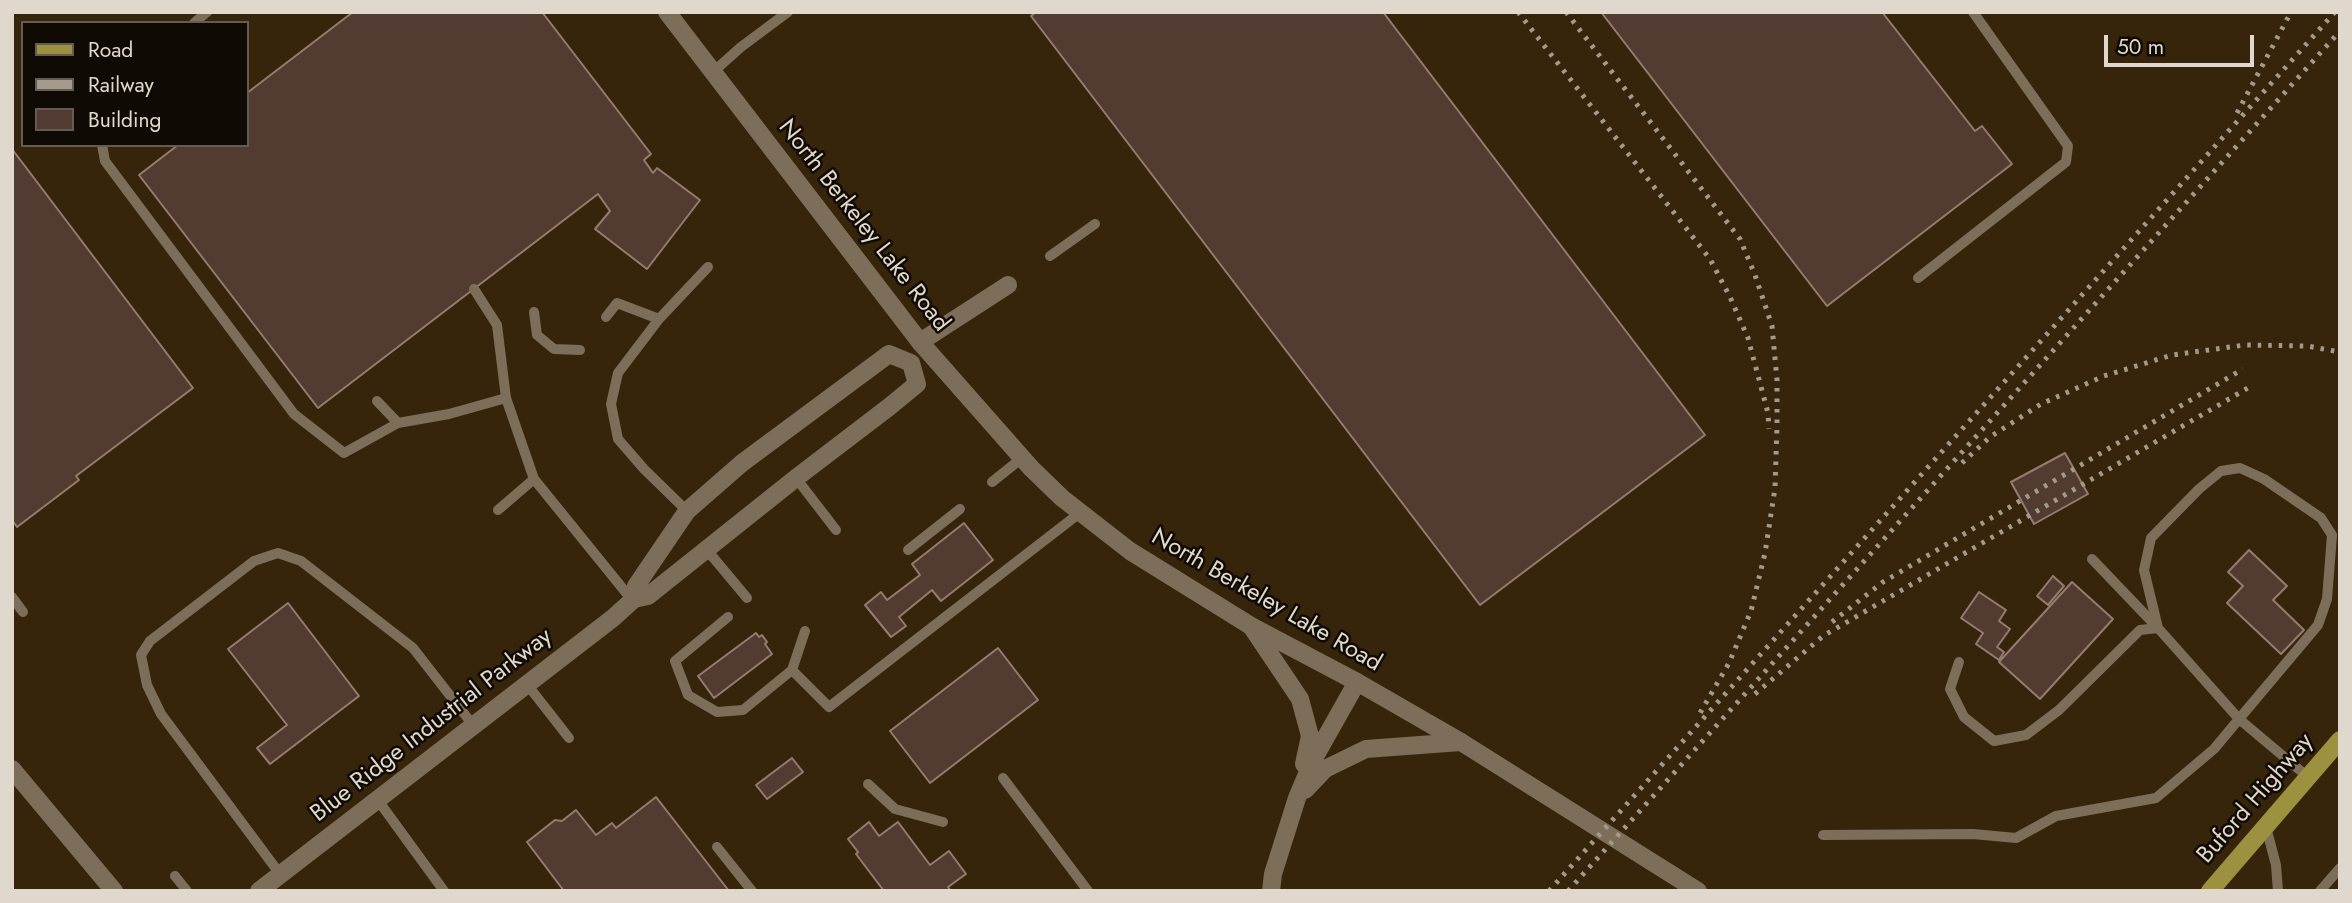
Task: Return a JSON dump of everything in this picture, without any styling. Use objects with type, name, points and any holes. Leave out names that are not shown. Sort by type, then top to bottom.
[{"type":"main road","name":"Buford Highway","points":[[2210,891],[2340,740]]},
{"type":"street","name":"North Berkeley Lake Road","points":[[667,12],[924,346],[1022,458],[1062,498],[1130,551],[1251,626],[1357,682],[1461,742],[1698,891]]},
{"type":"street","points":[[911,363],[924,346],[1008,285]]},
{"type":"street","name":"Blue Ridge Industrial Parkway","points":[[259,891],[633,599],[648,596],[917,384],[911,363],[889,354],[742,463],[687,511],[636,586],[633,599]]},
{"type":"street","points":[[1251,626],[1300,699],[1310,736],[1297,798]]},
{"type":"street","points":[[1271,891],[1273,874],[1297,798],[1313,760],[1357,682]]},
{"type":"street","points":[[1297,798],[1325,769],[1366,749],[1461,742]]},
{"type":"street","points":[[12,769],[114,891]]},
{"type":"lane","points":[[713,72],[788,12]]},
{"type":"lane","points":[[1918,278],[2066,162],[2068,146],[1973,12]]},
{"type":"lane","points":[[102,147],[105,161],[294,414],[344,453],[398,423],[449,414],[506,398]]},
{"type":"lane","points":[[1050,256],[1095,224]]},
{"type":"lane","points":[[687,511],[618,439],[611,404],[618,373],[659,319],[709,267]]},
{"type":"lane","points":[[474,289],[497,325],[506,398],[534,479],[633,599]]},
{"type":"lane","points":[[606,317],[617,303],[659,319]]},
{"type":"lane","points":[[534,312],[537,335],[554,349],[580,350]]},
{"type":"lane","points":[[377,401],[398,423]]},
{"type":"lane","points":[[992,482],[1022,458]]},
{"type":"lane","points":[[1823,835],[1973,834],[2016,838],[2056,816],[2156,798],[2214,749],[2318,625],[2328,598],[2332,535],[2321,518],[2264,479],[2240,468],[2221,471],[2199,489],[2151,538],[2144,570],[2158,628]]},
{"type":"lane","points":[[796,478],[836,530]]},
{"type":"lane","points":[[498,510],[534,479]]},
{"type":"lane","points":[[908,550],[960,509]]},
{"type":"lane","points":[[792,670],[829,707],[1080,512]]},
{"type":"lane","points":[[707,550],[747,598]]},
{"type":"lane","points":[[280,874],[161,714],[147,685],[141,655],[150,641],[254,561],[278,553],[301,561],[413,648],[472,725]]},
{"type":"lane","points":[[2092,559],[2239,719],[2308,777]]},
{"type":"lane","points":[[12,597],[23,612]]},
{"type":"lane","points":[[727,617],[675,661],[688,695],[717,712],[743,710],[792,670],[805,631]]},
{"type":"lane","points":[[1959,662],[1950,689],[1964,717],[1994,741],[2026,736],[2059,710],[2140,630],[2158,628]]},
{"type":"lane","points":[[526,683],[569,737]]},
{"type":"lane","points":[[1003,778],[1088,891]]},
{"type":"lane","points":[[868,784],[895,809],[943,822]]},
{"type":"lane","points":[[377,799],[444,891]]},
{"type":"lane","points":[[2266,827],[2276,865],[2278,891]]},
{"type":"lane","points":[[717,847],[752,891]]},
{"type":"lane","points":[[2321,891],[2340,868]]},
{"type":"lane","points":[[175,876],[187,891]]},
{"type":"shaded area","points":[[12,12],[2340,12],[2340,891],[12,891]]},
{"type":"building","points":[[353,12],[542,12],[651,154],[644,160],[653,173],[657,168],[700,200],[647,269],[595,229],[610,211],[598,194],[318,408],[139,175],[175,147],[248,147],[248,92]]},
{"type":"building","points":[[1036,12],[1383,12],[1705,435],[1480,605],[1031,16]]},
{"type":"building","points":[[1601,12],[1882,12],[1975,131],[1982,126],[2012,164],[1827,306]]},
{"type":"building","points":[[12,149],[193,388],[76,476],[79,480],[17,527],[12,520]]},
{"type":"building","points":[[2065,453],[2088,494],[2034,524],[2011,482]]},
{"type":"building","points":[[964,523],[993,560],[941,601],[932,590],[899,617],[906,626],[891,637],[865,605],[881,592],[887,600],[920,575],[912,564]]},
{"type":"building","points":[[2249,550],[2287,586],[2273,600],[2304,630],[2281,654],[2227,603],[2243,586],[2228,572]]},
{"type":"building","points":[[2053,576],[2064,586],[2048,605],[2037,596]]},
{"type":"building","points":[[2072,582],[2113,619],[2040,699],[1999,662]]},
{"type":"building","points":[[1979,592],[2006,610],[1999,621],[2010,629],[1997,647],[2004,652],[1999,660],[1976,644],[1983,633],[1961,618]]},
{"type":"building","points":[[288,603],[359,696],[270,764],[257,748],[287,725],[228,649]]},
{"type":"building","points":[[756,633],[759,637],[762,635],[772,654],[714,698],[698,676]]},
{"type":"building","points":[[998,648],[1038,700],[930,783],[890,731]]},
{"type":"building","points":[[792,758],[803,772],[767,799],[756,785]]},
{"type":"building","points":[[656,797],[729,891],[564,891],[527,842],[555,820],[562,821],[576,810],[596,835],[612,823],[616,828]]},
{"type":"building","points":[[869,822],[879,836],[898,822],[930,865],[949,851],[966,874],[948,887],[951,891],[884,891],[848,839]]},
{"type":"railway","points":[[1518,12],[1710,259],[1748,338],[1768,413],[1769,429]]},
{"type":"railway","points":[[1566,12],[1740,239],[1772,326],[1777,380],[1777,426],[1775,488],[1765,553],[1751,611],[1729,663],[1700,713]]},
{"type":"railway","points":[[2237,113],[2291,12]]},
{"type":"railway","points":[[1549,891],[2335,12]]},
{"type":"railway","points":[[1568,891],[2340,31]]},
{"type":"railway","points":[[1962,463],[1990,437],[2041,404],[2104,376],[2172,355],[2245,345],[2307,346],[2340,352]]},
{"type":"railway","points":[[1832,622],[1883,582],[2243,369]]},
{"type":"railway","points":[[1755,694],[1823,636],[2253,385]]}]
